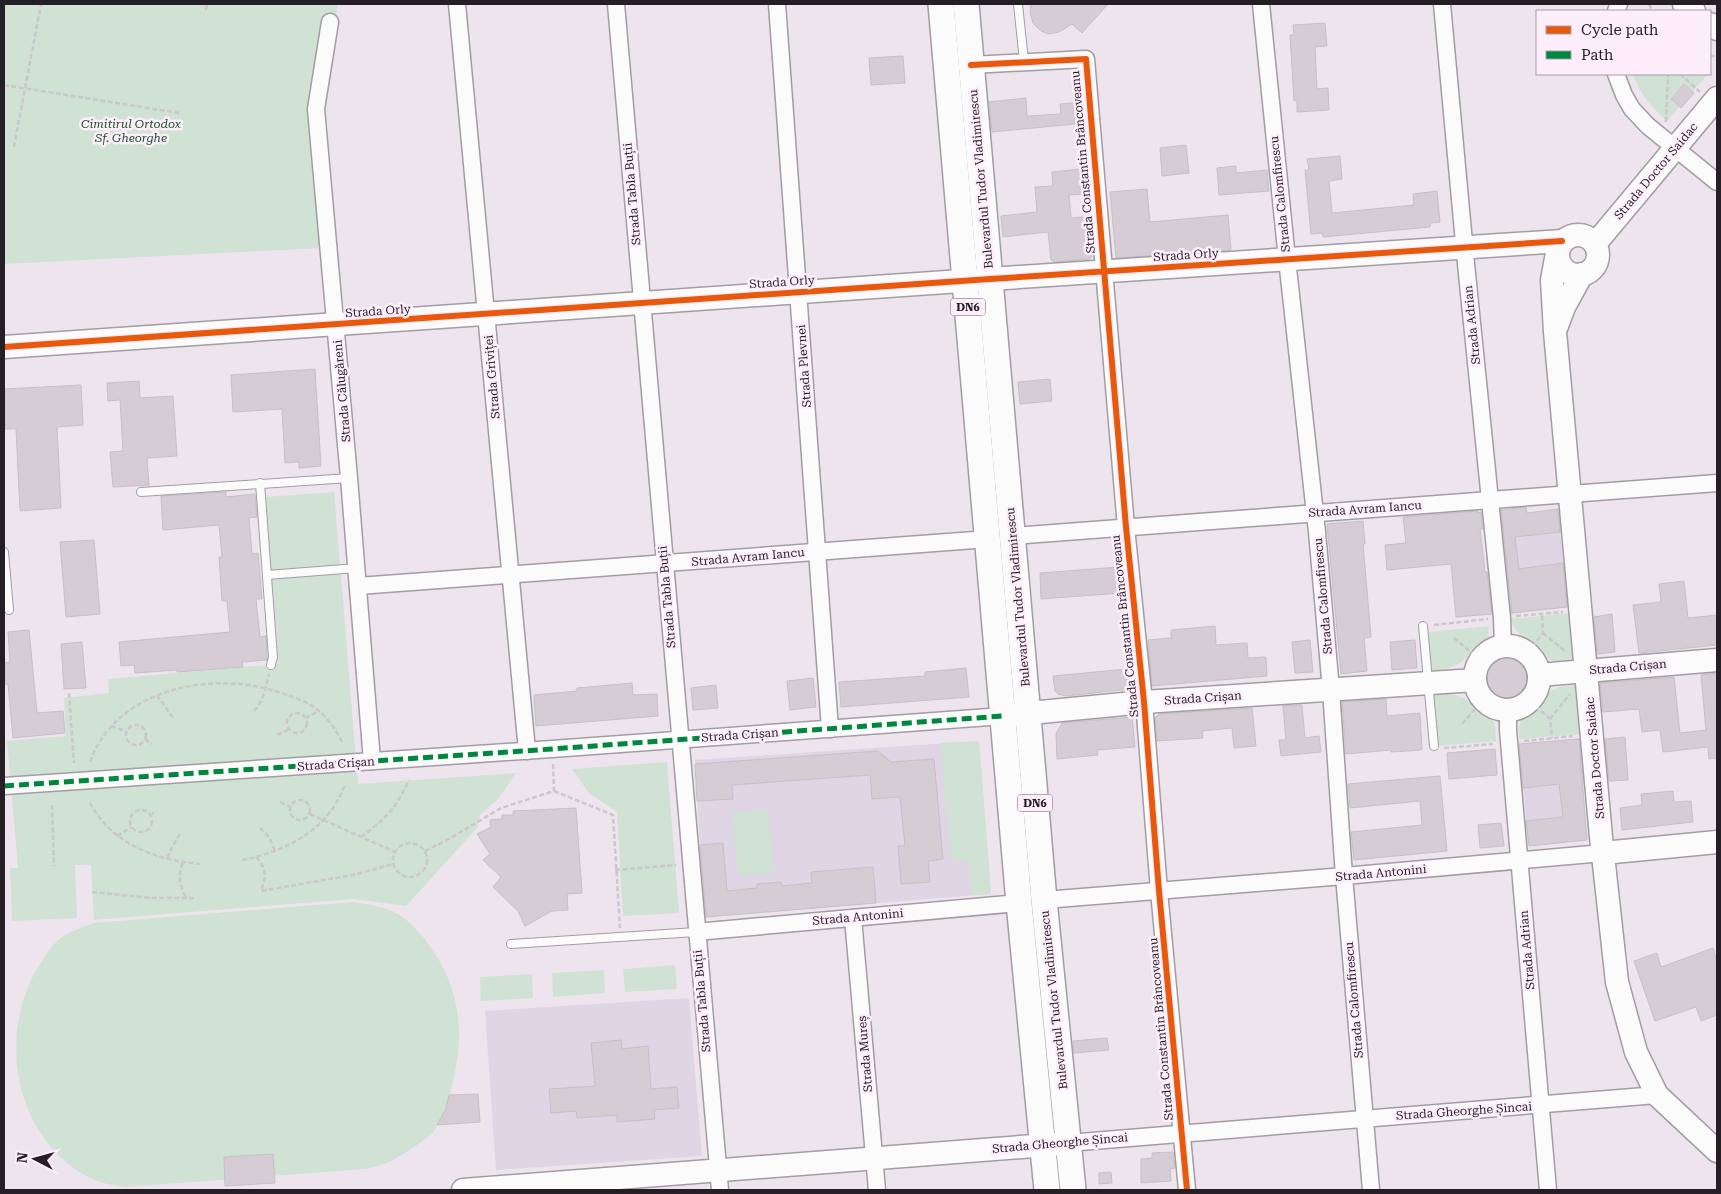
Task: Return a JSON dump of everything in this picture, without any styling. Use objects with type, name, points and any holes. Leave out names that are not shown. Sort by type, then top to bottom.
[{"type":"main road","name":"Bulevardul Tudor Vladimirescu","points":[[940,4],[966,281],[1019,903],[1047,1190]]},
{"type":"main road","name":"Bulevardul Tudor Vladimirescu","points":[[966,4],[1044,900],[1073,1190]]},
{"type":"street","name":"Strada Griviței","points":[[457,4],[527,751]]},
{"type":"street","name":"Strada Tabla Buții","points":[[616,4],[719,1180]]},
{"type":"street","name":"Strada Plevnei","points":[[777,4],[830,729]]},
{"type":"street","name":"Strada Calomfirescu","points":[[1261,4],[1315,512],[1331,690],[1344,876],[1370,1190]]},
{"type":"street","name":"Strada Adrian","points":[[1442,4],[1502,618],[1503,646]]},
{"type":"street","name":"Strada Călugăreni","points":[[330,22],[316,109],[357,568],[372,761]]},
{"type":"street","name":"Strada Constantin Brâncoveanu","points":[[1024,61],[1086,59],[1103,272],[1144,702],[1187,1190]]},
{"type":"street","points":[[971,65],[1024,61]]},
{"type":"street","points":[[1616,75],[1632,109],[1648,126],[1717,182]]},
{"type":"street","name":"Strada Doctor Saidac","points":[[1555,332],[1564,307],[1582,274],[1588,272],[1596,262],[1598,256],[1595,244],[1666,141],[1715,100]]},
{"type":"street","points":[[1582,274],[1570,273],[1564,270],[1560,265],[1560,247],[1567,237],[1580,234],[1586,236],[1595,244]]},
{"type":"street","name":"Strada Orly","points":[[4,347],[1465,246],[1560,247]]},
{"type":"street","name":"Strada Doctor Saidac","points":[[1560,247],[1552,280],[1555,332],[1603,853],[1617,982],[1636,1052],[1657,1095],[1717,1151]]},
{"type":"street","name":"Strada Avram Iancu","points":[[1012,536],[1717,483]]},
{"type":"street","name":"Strada Avram Iancu","points":[[358,586],[988,539]]},
{"type":"street","points":[[1503,646],[1514,646],[1528,653],[1537,665],[1539,675],[1539,684],[1530,701],[1508,710],[1500,709],[1486,702],[1480,695],[1477,671],[1486,654],[1494,648],[1503,646]]},
{"type":"street","name":"Strada Crișan","points":[[1539,675],[1717,660]]},
{"type":"street","name":"Strada Crișan","points":[[4,786],[527,751],[1003,716],[1144,702],[1428,684],[1477,671]]},
{"type":"street","name":"Strada Adrian","points":[[1508,710],[1548,1190]]},
{"type":"street","name":"Strada Antonini","points":[[1044,900],[1160,892],[1717,842]]},
{"type":"street","name":"Strada Antonini","points":[[696,932],[1019,903]]},
{"type":"street","name":"Strada Mureș","points":[[853,918],[877,1190]]},
{"type":"street","name":"Strada Gheorghe Șincai","points":[[463,1190],[719,1180],[874,1157],[1657,1095]]},
{"type":"lane","points":[[1018,4],[1024,61]]},
{"type":"lane","points":[[142,492],[349,478]]},
{"type":"lane","points":[[260,483],[273,657],[271,665]]},
{"type":"lane","points":[[4,552],[9,610]]},
{"type":"lane","points":[[267,575],[357,568]]},
{"type":"lane","points":[[1423,626],[1434,746]]},
{"type":"lane","points":[[511,944],[696,932]]},
{"type":"path","points":[[14,147],[41,4]]},
{"type":"path","points":[[206,10],[207,4]]},
{"type":"path","points":[[1666,141],[1668,75]]},
{"type":"path","points":[[1681,75],[1715,100]]},
{"type":"path","points":[[4,85],[179,113]]},
{"type":"path","points":[[1528,653],[1543,633],[1542,614]]},
{"type":"path","points":[[1454,638],[1472,653],[1477,671]]},
{"type":"path","points":[[254,711],[258,707],[266,687],[271,665]]},
{"type":"path","points":[[90,762],[102,736],[125,713],[157,695],[208,683],[235,683],[266,687],[299,699],[319,711],[335,728],[343,744]]},
{"type":"path","points":[[68,693],[74,763]]},
{"type":"path","points":[[157,695],[172,718]]},
{"type":"path","points":[[1530,701],[1550,719],[1552,738]]},
{"type":"path","points":[[1462,724],[1477,707],[1486,702]]},
{"type":"path","points":[[306,718],[319,711]]},
{"type":"path","points":[[277,734],[288,730],[294,733],[304,731],[307,725],[306,718],[300,713],[292,714],[287,719],[288,730]]},
{"type":"path","points":[[134,725],[140,726],[145,730],[145,740],[140,744],[130,743],[126,738],[127,731],[134,725]]},
{"type":"path","points":[[111,726],[127,731]]},
{"type":"path","points":[[145,740],[152,744]]},
{"type":"path","points":[[552,749],[554,791]]},
{"type":"path","points":[[361,837],[386,818],[400,800],[408,780]]},
{"type":"path","points":[[242,860],[256,858],[297,841],[317,827],[331,812],[345,785]]},
{"type":"path","points":[[425,851],[450,840],[501,808],[554,791],[613,815],[620,936]]},
{"type":"path","points":[[298,800],[304,801],[309,805],[310,814],[305,820],[295,819],[290,814],[290,807],[298,800]]},
{"type":"path","points":[[90,802],[102,822],[132,847],[183,862],[200,864]]},
{"type":"path","points":[[280,802],[290,807]]},
{"type":"path","points":[[52,805],[54,866]]},
{"type":"path","points":[[145,811],[150,815],[151,823],[148,829],[138,832],[132,827],[131,817],[135,812],[145,811]]},
{"type":"path","points":[[150,815],[157,811]]},
{"type":"path","points":[[310,814],[395,852]]},
{"type":"path","points":[[117,836],[132,827]]},
{"type":"path","points":[[260,828],[268,837],[274,851]]},
{"type":"path","points":[[168,858],[177,838],[181,834]]},
{"type":"path","points":[[404,844],[416,844],[425,851],[428,861],[424,871],[415,877],[399,874],[394,864],[395,852],[404,844]]},
{"type":"path","points":[[256,858],[263,865],[265,880],[261,891],[353,875],[394,864]]},
{"type":"path","points":[[183,862],[179,871],[180,885],[186,898]]},
{"type":"path","points":[[615,870],[691,864]]},
{"type":"path","points":[[92,892],[152,898],[194,898]]},
{"type":"shaded area","points":[[1526,507],[1527,513],[1563,509],[1566,532],[1560,533],[1564,563],[1567,563],[1571,607],[1509,614],[1498,511]]},
{"type":"shaded area","points":[[1582,738],[1587,782],[1582,783],[1587,840],[1529,846],[1519,744]]},
{"type":"shaded area","points":[[979,741],[991,894],[705,917],[703,881],[726,879],[723,843],[700,845],[695,760]]},
{"type":"shaded area","points":[[689,998],[702,1156],[496,1170],[485,1011]]},
{"type":"green space","name":"Cimitirul Ortodox Sf. Gheorghe","points":[[4,4],[338,4],[336,16],[325,16],[322,248],[4,264]]},
{"type":"green space","points":[[1633,75],[1707,75],[1693,91],[1684,83],[1670,99],[1679,107],[1667,121],[1647,100]]},
{"type":"green space","points":[[334,492],[358,784],[516,773],[498,799],[480,815],[477,828],[406,906],[353,899],[94,920],[91,865],[75,865],[77,918],[12,921],[10,868],[18,868],[7,741],[66,736],[64,698],[109,693],[108,679],[279,664],[265,497]]},
{"type":"green space","points":[[1571,613],[1575,660],[1563,662],[1548,659],[1535,651],[1523,639],[1510,619]]},
{"type":"green space","points":[[1489,626],[1488,636],[1481,645],[1460,663],[1447,669],[1432,671],[1428,632]]},
{"type":"green space","points":[[1577,685],[1582,734],[1520,739],[1519,729],[1522,717],[1535,702],[1546,693],[1559,687]]},
{"type":"green space","points":[[1447,693],[1462,697],[1488,715],[1495,724],[1496,741],[1437,746],[1433,694]]},
{"type":"green space","points":[[979,741],[991,894],[971,895],[968,860],[951,861],[940,743]]},
{"type":"green space","points":[[667,762],[679,913],[623,916],[617,812],[589,793],[572,769]]},
{"type":"green space","points":[[768,810],[774,873],[738,876],[732,813]]},
{"type":"green space","points":[[352,902],[385,909],[396,913],[409,922],[423,937],[437,958],[453,992],[459,1028],[456,1065],[443,1115],[434,1131],[426,1138],[395,1159],[366,1169],[125,1187],[92,1179],[68,1164],[49,1144],[34,1121],[23,1096],[17,1069],[16,1042],[20,1014],[28,987],[47,953],[62,937],[93,923]]},
{"type":"green space","points":[[675,965],[677,989],[625,992],[623,969]]},
{"type":"green space","points":[[604,970],[605,993],[553,997],[552,973]]},
{"type":"green space","points":[[532,974],[533,998],[481,1001],[480,977]]},
{"type":"building","points":[[1031,4],[1108,4],[1082,33],[1072,24],[1059,32],[1049,34],[1041,31],[1033,23],[1030,13]]},
{"type":"building","points":[[1325,23],[1327,46],[1315,47],[1317,89],[1328,88],[1329,110],[1297,112],[1297,101],[1294,101],[1290,35],[1294,35],[1293,25]]},
{"type":"building","points":[[903,56],[905,83],[871,85],[869,58]]},
{"type":"building","points":[[1684,84],[1694,93],[1681,108],[1671,99]]},
{"type":"building","points":[[1026,98],[1027,116],[1061,114],[1060,104],[1073,103],[1075,124],[992,132],[989,102]]},
{"type":"building","points":[[1186,145],[1189,173],[1162,176],[1160,148]]},
{"type":"building","points":[[1340,156],[1342,179],[1329,181],[1332,213],[1414,205],[1413,194],[1437,191],[1440,222],[1430,223],[1430,227],[1323,237],[1322,233],[1311,234],[1305,170],[1309,170],[1307,159]]},
{"type":"building","points":[[1236,166],[1236,173],[1267,170],[1269,191],[1219,195],[1217,168]]},
{"type":"building","points":[[1081,169],[1083,194],[1069,195],[1071,218],[1085,217],[1087,230],[1091,230],[1093,254],[1090,259],[1055,262],[1051,260],[1048,232],[1003,237],[1001,216],[1037,212],[1035,187],[1053,186],[1052,172]]},
{"type":"building","points":[[1147,189],[1150,222],[1228,215],[1231,250],[1116,258],[1110,192]]},
{"type":"building","points":[[315,369],[321,466],[299,468],[299,462],[285,463],[282,409],[233,412],[231,375]]},
{"type":"building","points":[[1050,379],[1052,401],[1020,404],[1018,382]]},
{"type":"building","points":[[139,381],[140,398],[173,396],[177,456],[147,458],[149,485],[113,487],[110,452],[123,451],[120,400],[108,401],[107,383]]},
{"type":"building","points":[[81,385],[83,425],[57,427],[61,508],[20,511],[16,429],[5,429],[4,389]]},
{"type":"building","points":[[226,492],[226,497],[255,494],[257,517],[249,518],[252,554],[258,553],[262,599],[256,599],[260,637],[266,636],[267,660],[242,662],[243,667],[177,672],[177,670],[135,673],[134,665],[121,666],[119,642],[230,632],[227,601],[222,601],[219,557],[222,557],[219,525],[163,530],[161,496]]},
{"type":"building","points":[[1526,507],[1527,513],[1558,509],[1560,532],[1515,537],[1519,569],[1563,563],[1567,607],[1512,613],[1501,510]]},
{"type":"building","points":[[1478,511],[1478,513],[1481,512],[1483,529],[1480,529],[1492,614],[1456,617],[1451,564],[1387,570],[1385,545],[1406,543],[1403,517]]},
{"type":"building","points":[[1363,521],[1365,544],[1363,544],[1371,637],[1364,638],[1367,671],[1341,674],[1327,524]]},
{"type":"building","points":[[94,540],[100,614],[66,617],[60,542]]},
{"type":"building","points":[[1119,567],[1121,593],[1041,599],[1040,573]]},
{"type":"building","points":[[1684,581],[1688,618],[1717,615],[1717,645],[1639,653],[1633,605],[1661,602],[1659,584]]},
{"type":"building","points":[[1612,614],[1615,652],[1597,654],[1594,617]]},
{"type":"building","points":[[1215,626],[1216,645],[1247,643],[1248,658],[1266,657],[1267,676],[1152,686],[1148,640],[1171,638],[1171,630]]},
{"type":"building","points":[[29,630],[37,713],[63,711],[65,733],[13,738],[8,684],[4,685],[4,663],[10,662],[8,632]]},
{"type":"building","points":[[1310,640],[1313,672],[1295,673],[1292,642]]},
{"type":"building","points":[[1415,640],[1417,668],[1392,670],[1390,642]]},
{"type":"building","points":[[82,642],[86,688],[64,689],[61,644]]},
{"type":"building","points":[[1507,656],[1521,661],[1525,666],[1528,682],[1523,692],[1518,696],[1505,699],[1498,697],[1488,687],[1486,673],[1494,661]]},
{"type":"building","points":[[966,668],[969,697],[841,707],[839,682],[925,676],[925,672]]},
{"type":"building","points":[[1127,669],[1129,689],[1066,696],[1055,691],[1053,676]]},
{"type":"building","points":[[1717,673],[1717,758],[1709,759],[1708,747],[1663,752],[1660,730],[1642,732],[1639,709],[1603,712],[1600,683],[1674,677],[1680,733],[1706,730],[1701,675]]},
{"type":"building","points":[[813,678],[816,707],[790,710],[787,681]]},
{"type":"building","points":[[632,683],[633,695],[657,694],[658,716],[536,726],[534,695],[577,691],[577,688]]},
{"type":"building","points":[[716,685],[718,708],[693,710],[691,688]]},
{"type":"building","points":[[1386,699],[1387,716],[1420,713],[1422,750],[1391,752],[1391,750],[1346,754],[1342,702]]},
{"type":"building","points":[[1302,705],[1305,738],[1319,736],[1321,752],[1281,756],[1279,740],[1286,740],[1283,706]]},
{"type":"building","points":[[1252,708],[1256,746],[1234,748],[1232,728],[1202,731],[1203,738],[1157,741],[1155,718],[1159,714]]},
{"type":"building","points":[[1132,717],[1135,747],[1097,750],[1098,755],[1057,759],[1056,734],[1062,723]]},
{"type":"building","points":[[1625,737],[1628,780],[1609,781],[1605,739]]},
{"type":"building","points":[[1579,739],[1587,840],[1529,846],[1526,821],[1563,817],[1559,784],[1523,788],[1519,744]]},
{"type":"building","points":[[1495,749],[1497,775],[1449,779],[1447,753]]},
{"type":"building","points":[[878,751],[891,762],[934,759],[943,859],[928,861],[930,882],[901,884],[898,846],[905,846],[900,797],[872,799],[870,775],[732,785],[733,799],[697,801],[695,764]]},
{"type":"building","points":[[1440,776],[1447,851],[1354,860],[1351,832],[1422,825],[1420,801],[1350,808],[1348,784]]},
{"type":"building","points":[[1673,791],[1674,802],[1691,801],[1693,822],[1622,830],[1620,808],[1642,805],[1641,794]]},
{"type":"building","points":[[576,808],[582,893],[567,894],[568,910],[552,911],[525,926],[518,911],[493,887],[501,877],[483,860],[490,854],[477,834],[491,827],[490,820],[502,819],[502,815],[513,815],[513,811]]},
{"type":"building","points":[[1501,823],[1504,846],[1480,848],[1478,825]]},
{"type":"building","points":[[723,843],[727,891],[757,888],[757,884],[781,882],[782,886],[812,883],[811,872],[873,867],[876,903],[706,917],[700,845]]},
{"type":"building","points":[[1713,948],[1717,961],[1717,1015],[1701,1021],[1696,1007],[1655,1021],[1634,961],[1657,953],[1661,967]]},
{"type":"building","points":[[1107,1038],[1109,1050],[1074,1053],[1073,1041]]},
{"type":"building","points":[[621,1040],[622,1049],[648,1046],[651,1089],[677,1087],[679,1108],[654,1110],[655,1119],[617,1122],[617,1115],[577,1118],[576,1111],[551,1113],[549,1089],[595,1086],[591,1043]]},
{"type":"building","points":[[478,1094],[480,1122],[437,1125],[446,1108],[449,1095]]},
{"type":"building","points":[[1173,1152],[1175,1168],[1170,1169],[1171,1181],[1141,1183],[1141,1159],[1152,1158],[1152,1153]]},
{"type":"building","points":[[273,1154],[275,1183],[225,1186],[224,1157]]},
{"type":"building","points":[[1111,1172],[1112,1183],[1099,1184],[1099,1173]]},
{"type":"marked path","points":[[4,786],[1003,716]]},
{"type":"cycle path","points":[[971,65],[1086,59],[1126,527],[1144,702],[1159,891],[1187,1190]]},
{"type":"cycle path","points":[[4,347],[1562,241]]}]
